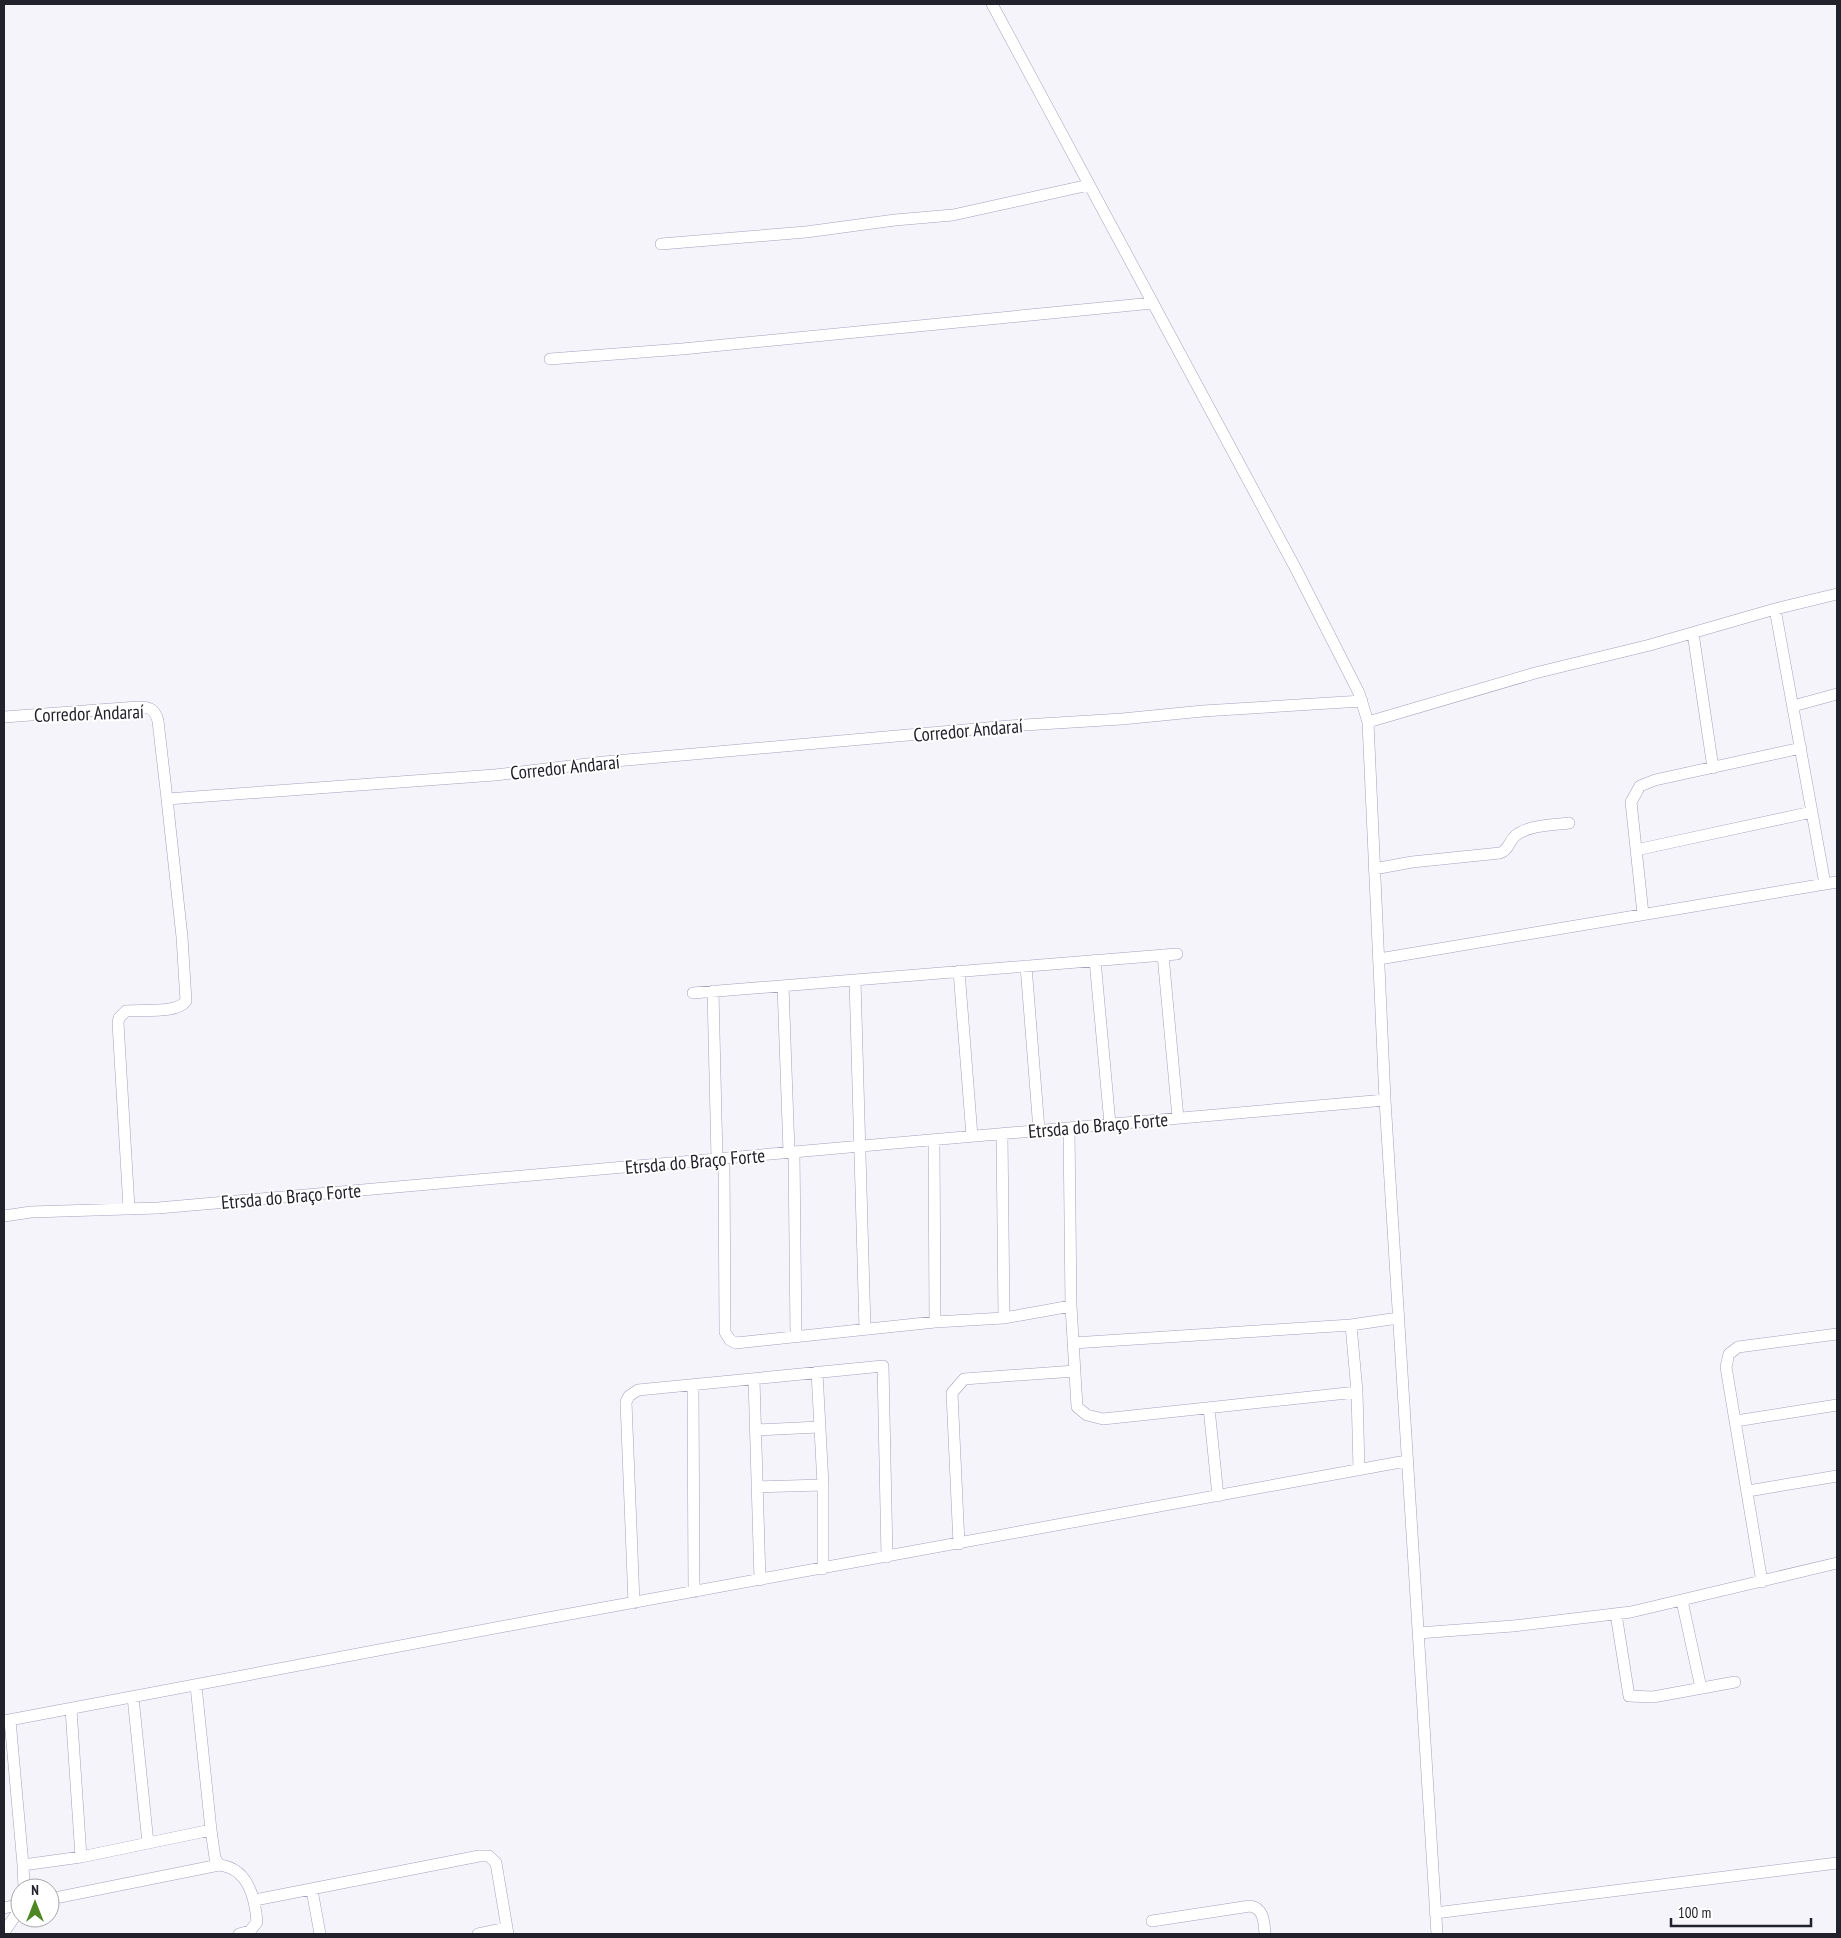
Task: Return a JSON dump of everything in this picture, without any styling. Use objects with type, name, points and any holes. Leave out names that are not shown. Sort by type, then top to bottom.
[{"type":"street","points":[[992,4],[1297,571],[1362,701],[1368,722],[1385,1100],[1436,1934]]},
{"type":"street","points":[[661,244],[806,232],[895,220],[953,215],[1089,185]]},
{"type":"street","points":[[550,359],[682,349],[1153,303]]},
{"type":"street","points":[[1368,722],[1517,678],[1650,645],[1775,609],[1837,594]]},
{"type":"street","points":[[1775,609],[1825,884]]},
{"type":"street","points":[[1693,633],[1712,768]]},
{"type":"street","points":[[1793,706],[1837,694]]},
{"type":"street","name":"Corredor Andaraí","points":[[4,716],[138,707],[149,708],[156,714],[158,721],[167,800],[495,775],[604,762],[1000,727],[1362,701]]},
{"type":"street","points":[[1643,914],[1630,802],[1640,786],[1655,780],[1800,748]]},
{"type":"street","points":[[129,1208],[119,1018],[126,1011],[170,1009],[183,1005],[186,1001],[182,937],[167,800]]},
{"type":"street","points":[[1636,850],[1812,812]]},
{"type":"street","points":[[1374,869],[1412,862],[1500,853],[1508,848],[1512,838],[1522,832],[1569,822]]},
{"type":"street","points":[[1379,959],[1837,882]]},
{"type":"street","points":[[693,993],[1177,954]]},
{"type":"street","points":[[1163,955],[1178,1118]]},
{"type":"street","points":[[1095,960],[1110,1124]]},
{"type":"street","points":[[1026,966],[1039,1130]]},
{"type":"street","points":[[959,971],[972,1136]]},
{"type":"street","points":[[855,980],[865,1329]]},
{"type":"street","points":[[783,986],[791,1152],[796,1336]]},
{"type":"street","points":[[713,991],[721,1158],[725,1332],[730,1340],[736,1343],[935,1322],[1004,1318],[1071,1306]]},
{"type":"street","name":"Etrsda do Braço Forte","points":[[4,1216],[31,1212],[158,1208],[1385,1100]]},
{"type":"street","points":[[1069,1128],[1071,1306],[1077,1407],[1087,1415],[1103,1419],[1357,1392]]},
{"type":"street","points":[[1002,1134],[1004,1318]]},
{"type":"street","points":[[934,1140],[935,1322]]},
{"type":"street","points":[[1073,1343],[1351,1325],[1398,1318]]},
{"type":"street","points":[[1351,1325],[1357,1392],[1359,1470]]},
{"type":"street","points":[[1762,1582],[1726,1367],[1729,1354],[1738,1347],[1837,1334]]},
{"type":"street","points":[[634,1603],[626,1402],[629,1396],[638,1390],[882,1366],[887,1557]]},
{"type":"street","points":[[958,1544],[952,1393],[964,1379],[1075,1371]]},
{"type":"street","points":[[817,1372],[823,1485],[823,1569]]},
{"type":"street","points":[[754,1379],[760,1580]]},
{"type":"street","points":[[693,1385],[694,1592]]},
{"type":"street","points":[[1736,1422],[1837,1405]]},
{"type":"street","points":[[1209,1408],[1218,1496]]},
{"type":"street","points":[[756,1430],[819,1427]]},
{"type":"street","points":[[24,1878],[7,1721],[497,1628],[1406,1461]]},
{"type":"street","points":[[1748,1491],[1837,1476]]},
{"type":"street","points":[[757,1487],[823,1485]]},
{"type":"street","points":[[1418,1633],[1513,1626],[1631,1612],[1837,1563]]},
{"type":"street","points":[[1682,1601],[1701,1688]]},
{"type":"street","points":[[1616,1614],[1629,1696],[1653,1697],[1735,1682]]},
{"type":"street","points":[[196,1686],[210,1830],[215,1858],[219,1865]]},
{"type":"street","points":[[133,1697],[148,1843]]},
{"type":"street","points":[[71,1709],[81,1856]]},
{"type":"street","points":[[23,1865],[81,1856],[210,1830]]},
{"type":"street","points":[[255,1900],[479,1856],[489,1856],[496,1863],[507,1931],[478,1934]]},
{"type":"street","points":[[1435,1913],[1837,1863]]},
{"type":"street","points":[[60,1896],[219,1865],[229,1866],[240,1872],[255,1900],[257,1922],[250,1931],[239,1934]]},
{"type":"street","points":[[312,1890],[320,1934]]},
{"type":"street","points":[[1152,1921],[1250,1906],[1260,1910],[1265,1934]]}]
